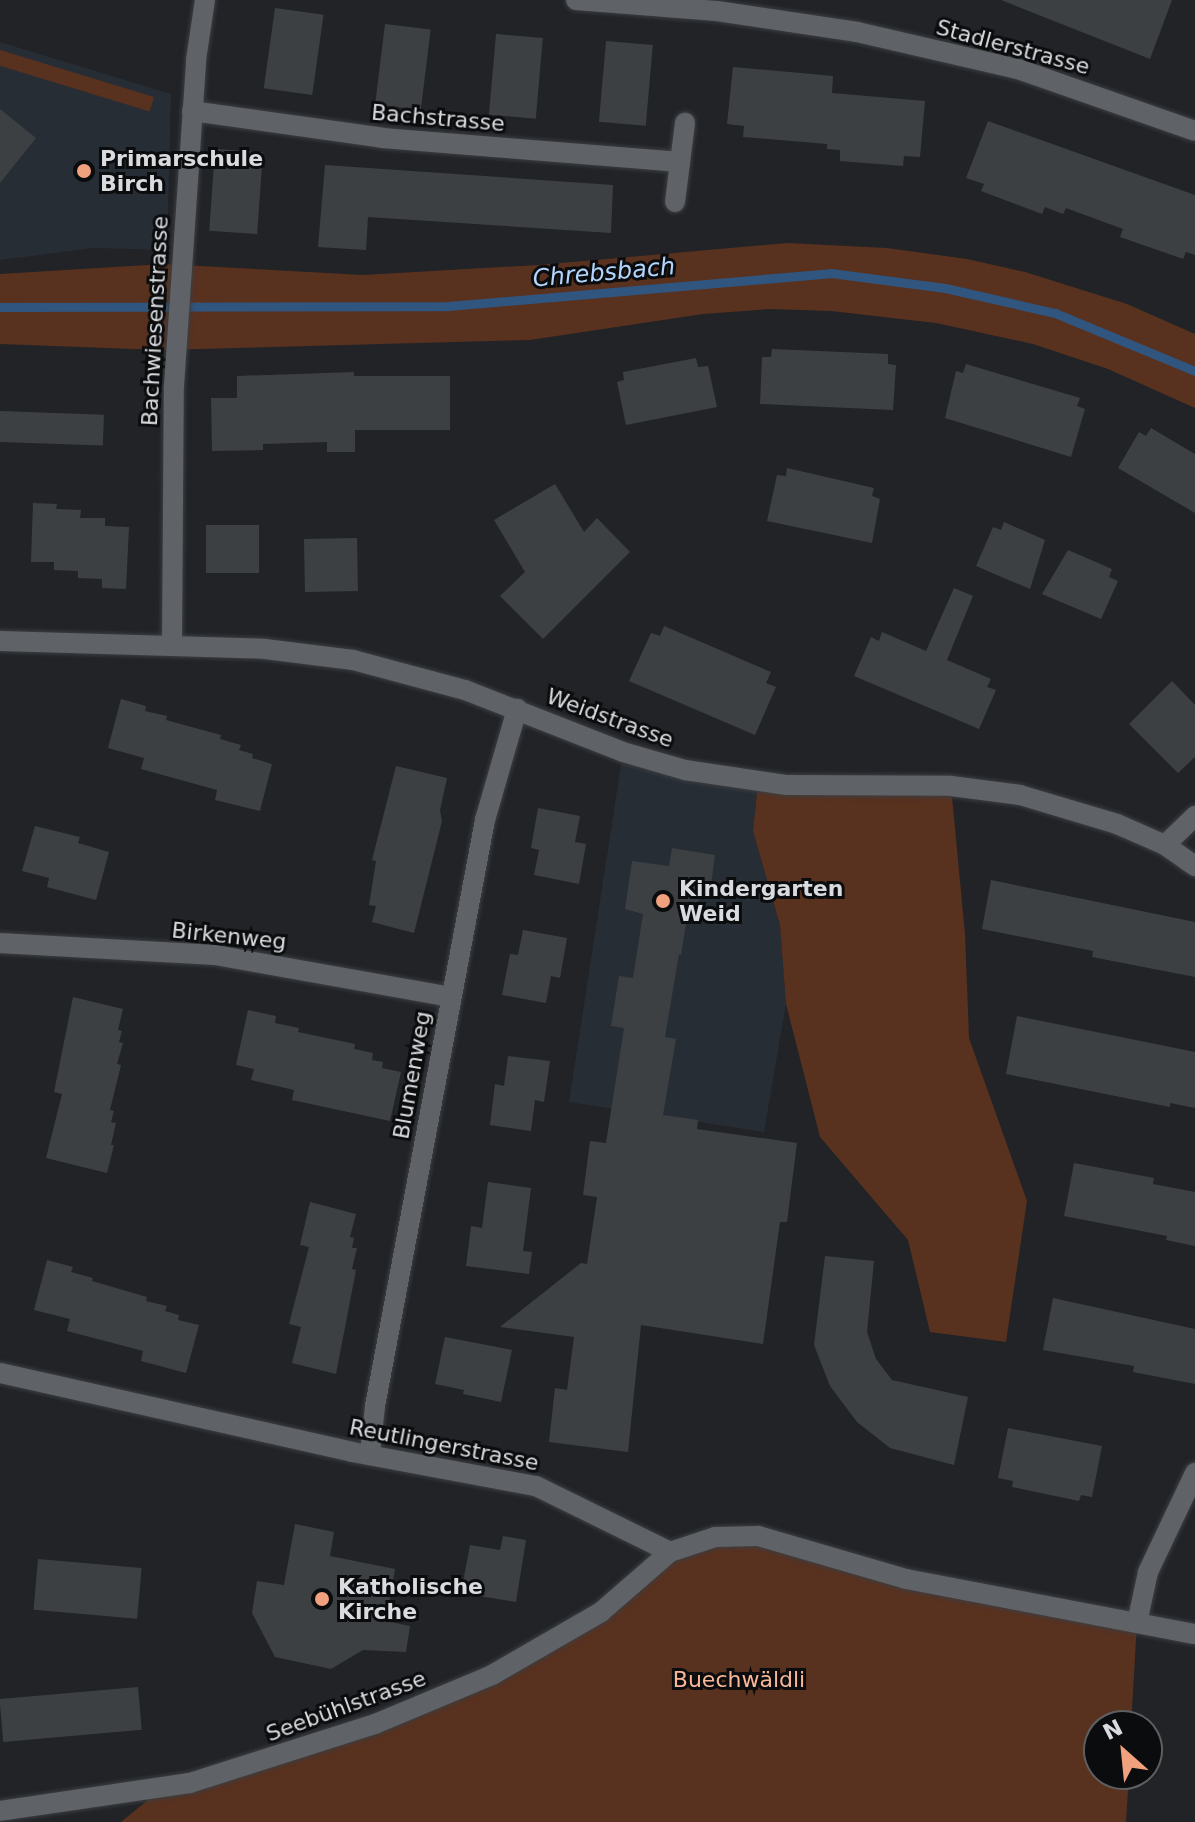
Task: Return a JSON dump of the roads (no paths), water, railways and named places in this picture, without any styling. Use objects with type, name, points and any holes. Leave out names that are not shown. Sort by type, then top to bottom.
[{"type":"street","name":"Bachwiesenstrasse","points":[[172,646],[172,455],[180,286],[192,111],[205,0]]},
{"type":"street","name":"Stadlerstrasse","points":[[576,0],[717,11],[857,32],[1021,70],[1195,131]]},
{"type":"street","name":"Bachstrasse","points":[[192,111],[383,138],[680,162]]},
{"type":"street","points":[[675,202],[685,123]]},
{"type":"street","name":"Weidstrasse","points":[[0,641],[290,651],[353,660],[422,676],[517,709],[623,752],[685,770],[787,785],[982,789],[1069,808],[1165,845],[1195,866]]},
{"type":"street","name":"Blumenweg","points":[[370,1453],[375,1406],[450,997],[485,820],[517,709]]},
{"type":"street","points":[[1165,845],[1195,816]]},
{"type":"street","name":"Birkenweg","points":[[0,943],[215,955],[450,997]]},
{"type":"street","name":"Reutlingerstrasse","points":[[0,1373],[536,1486],[670,1552]]},
{"type":"street","points":[[1137,1623],[1148,1572],[1195,1473]]},
{"type":"street","points":[[670,1552],[715,1537],[758,1536],[906,1579],[1195,1634]]},
{"type":"street","name":"Seebühlstrasse","points":[[0,1811],[160,1790],[227,1773],[375,1724],[492,1675],[588,1620],[670,1552]]},
{"type":"waterway","name":"Chrebsbach","points":[[0,307],[448,306],[831,273],[945,288],[1055,313],[1195,371]]},
{"type":"place","name":"Primarschule Birch","points":[[84,171]]},
{"type":"place","name":"Kindergarten Weid","points":[[663,901]]},
{"type":"place","name":"Katholische Kirche","points":[[322,1599]]},
{"type":"park label","name":"Buechwäldli","points":[[739,1680]]}]
